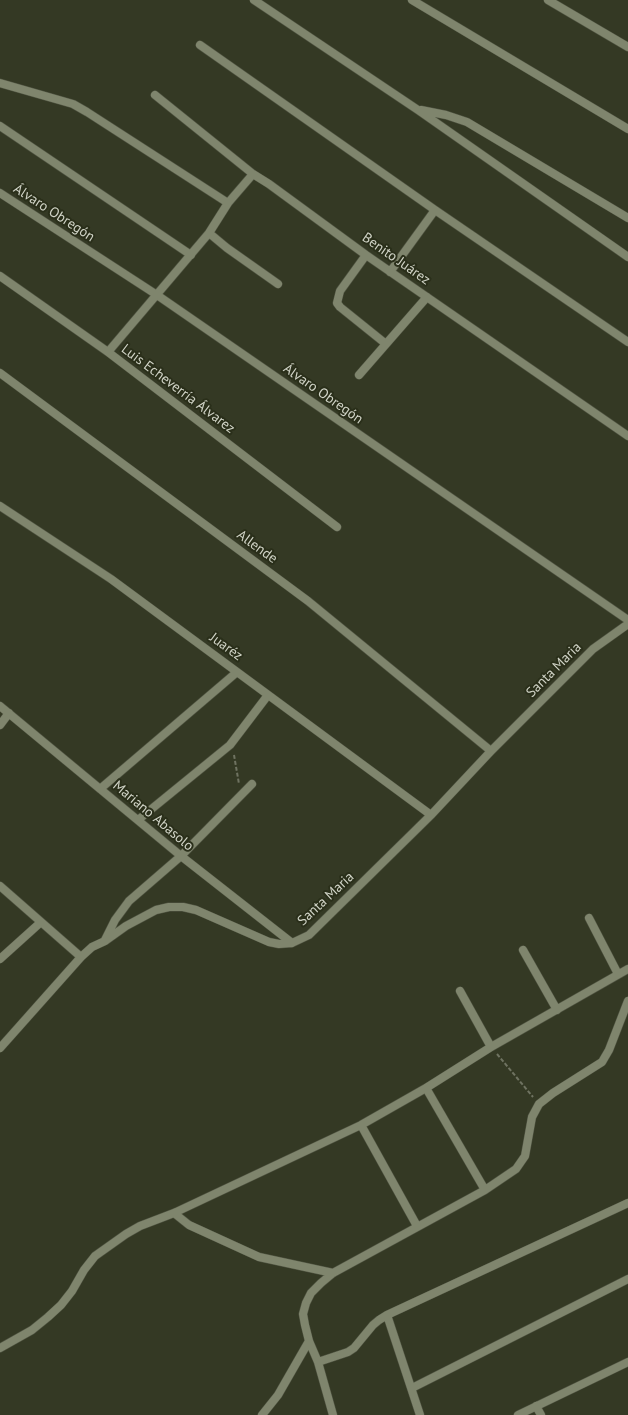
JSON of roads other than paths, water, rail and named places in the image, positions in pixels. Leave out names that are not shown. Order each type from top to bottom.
[{"type":"street","points":[[254,0],[418,110],[628,257]]},
{"type":"street","points":[[412,0],[628,129]]},
{"type":"street","points":[[548,0],[628,47]]},
{"type":"street","points":[[200,45],[435,210],[628,342]]},
{"type":"street","points":[[0,83],[72,104],[87,112],[228,203]]},
{"type":"street","name":"Benito Juárez","points":[[155,95],[253,174],[390,272],[628,436]]},
{"type":"street","points":[[418,110],[446,115],[467,122],[628,218]]},
{"type":"street","points":[[0,126],[191,255]]},
{"type":"street","points":[[108,352],[209,233],[228,203],[253,174]]},
{"type":"street","name":"Álvaro Obregón","points":[[0,194],[157,294],[628,620]]},
{"type":"street","points":[[390,272],[435,210]]},
{"type":"street","points":[[209,233],[227,248],[278,284]]},
{"type":"street","points":[[366,255],[340,291],[337,303],[386,344]]},
{"type":"street","name":"Luis Echeverría Álvarez","points":[[0,276],[108,352],[337,526]]},
{"type":"street","points":[[359,375],[426,297]]},
{"type":"street","name":"Allende","points":[[0,373],[308,601],[491,751]]},
{"type":"street","name":"Juaréz","points":[[0,506],[111,579],[431,815]]},
{"type":"street","name":"Santa Maria","points":[[0,1048],[80,957],[92,947],[105,941],[126,926],[156,910],[183,906],[196,910],[269,942],[279,944],[292,943],[309,935],[431,815],[491,751],[593,649],[628,624]]},
{"type":"street","points":[[100,789],[237,672]]},
{"type":"street","points":[[138,820],[230,745],[268,695]]},
{"type":"street","name":"Mariano Abasolo","points":[[0,706],[181,856],[292,943]]},
{"type":"street","points":[[0,725],[9,714]]},
{"type":"street","points":[[105,941],[115,920],[129,901],[181,856],[252,784]]},
{"type":"street","points":[[0,886],[80,957]]},
{"type":"street","points":[[589,918],[618,974]]},
{"type":"street","points":[[0,960],[42,922]]},
{"type":"street","points":[[523,950],[557,1010]]},
{"type":"street","points":[[0,1348],[32,1330],[61,1305],[72,1291],[84,1270],[96,1256],[120,1238],[140,1226],[174,1213],[361,1125],[426,1088],[491,1047],[628,969]]},
{"type":"street","points":[[460,991],[491,1047]]},
{"type":"street","points":[[333,1415],[318,1362],[309,1341],[303,1314],[311,1293],[321,1282],[333,1273],[485,1190],[516,1168],[525,1156],[532,1117],[539,1104],[553,1093],[602,1062],[626,1010],[628,1000]]},
{"type":"street","points":[[426,1088],[485,1190]]},
{"type":"street","points":[[361,1125],[417,1226]]},
{"type":"street","points":[[318,1362],[348,1352],[354,1348],[363,1339],[373,1325],[387,1315],[627,1205]]},
{"type":"street","points":[[174,1213],[189,1225],[259,1257],[333,1273]]},
{"type":"street","points":[[412,1388],[628,1278]]},
{"type":"street","points":[[387,1315],[420,1415]]},
{"type":"street","points":[[262,1415],[278,1395],[309,1341]]},
{"type":"street","points":[[518,1415],[628,1362]]},
{"type":"street","points":[[536,1406],[541,1415]]}]
